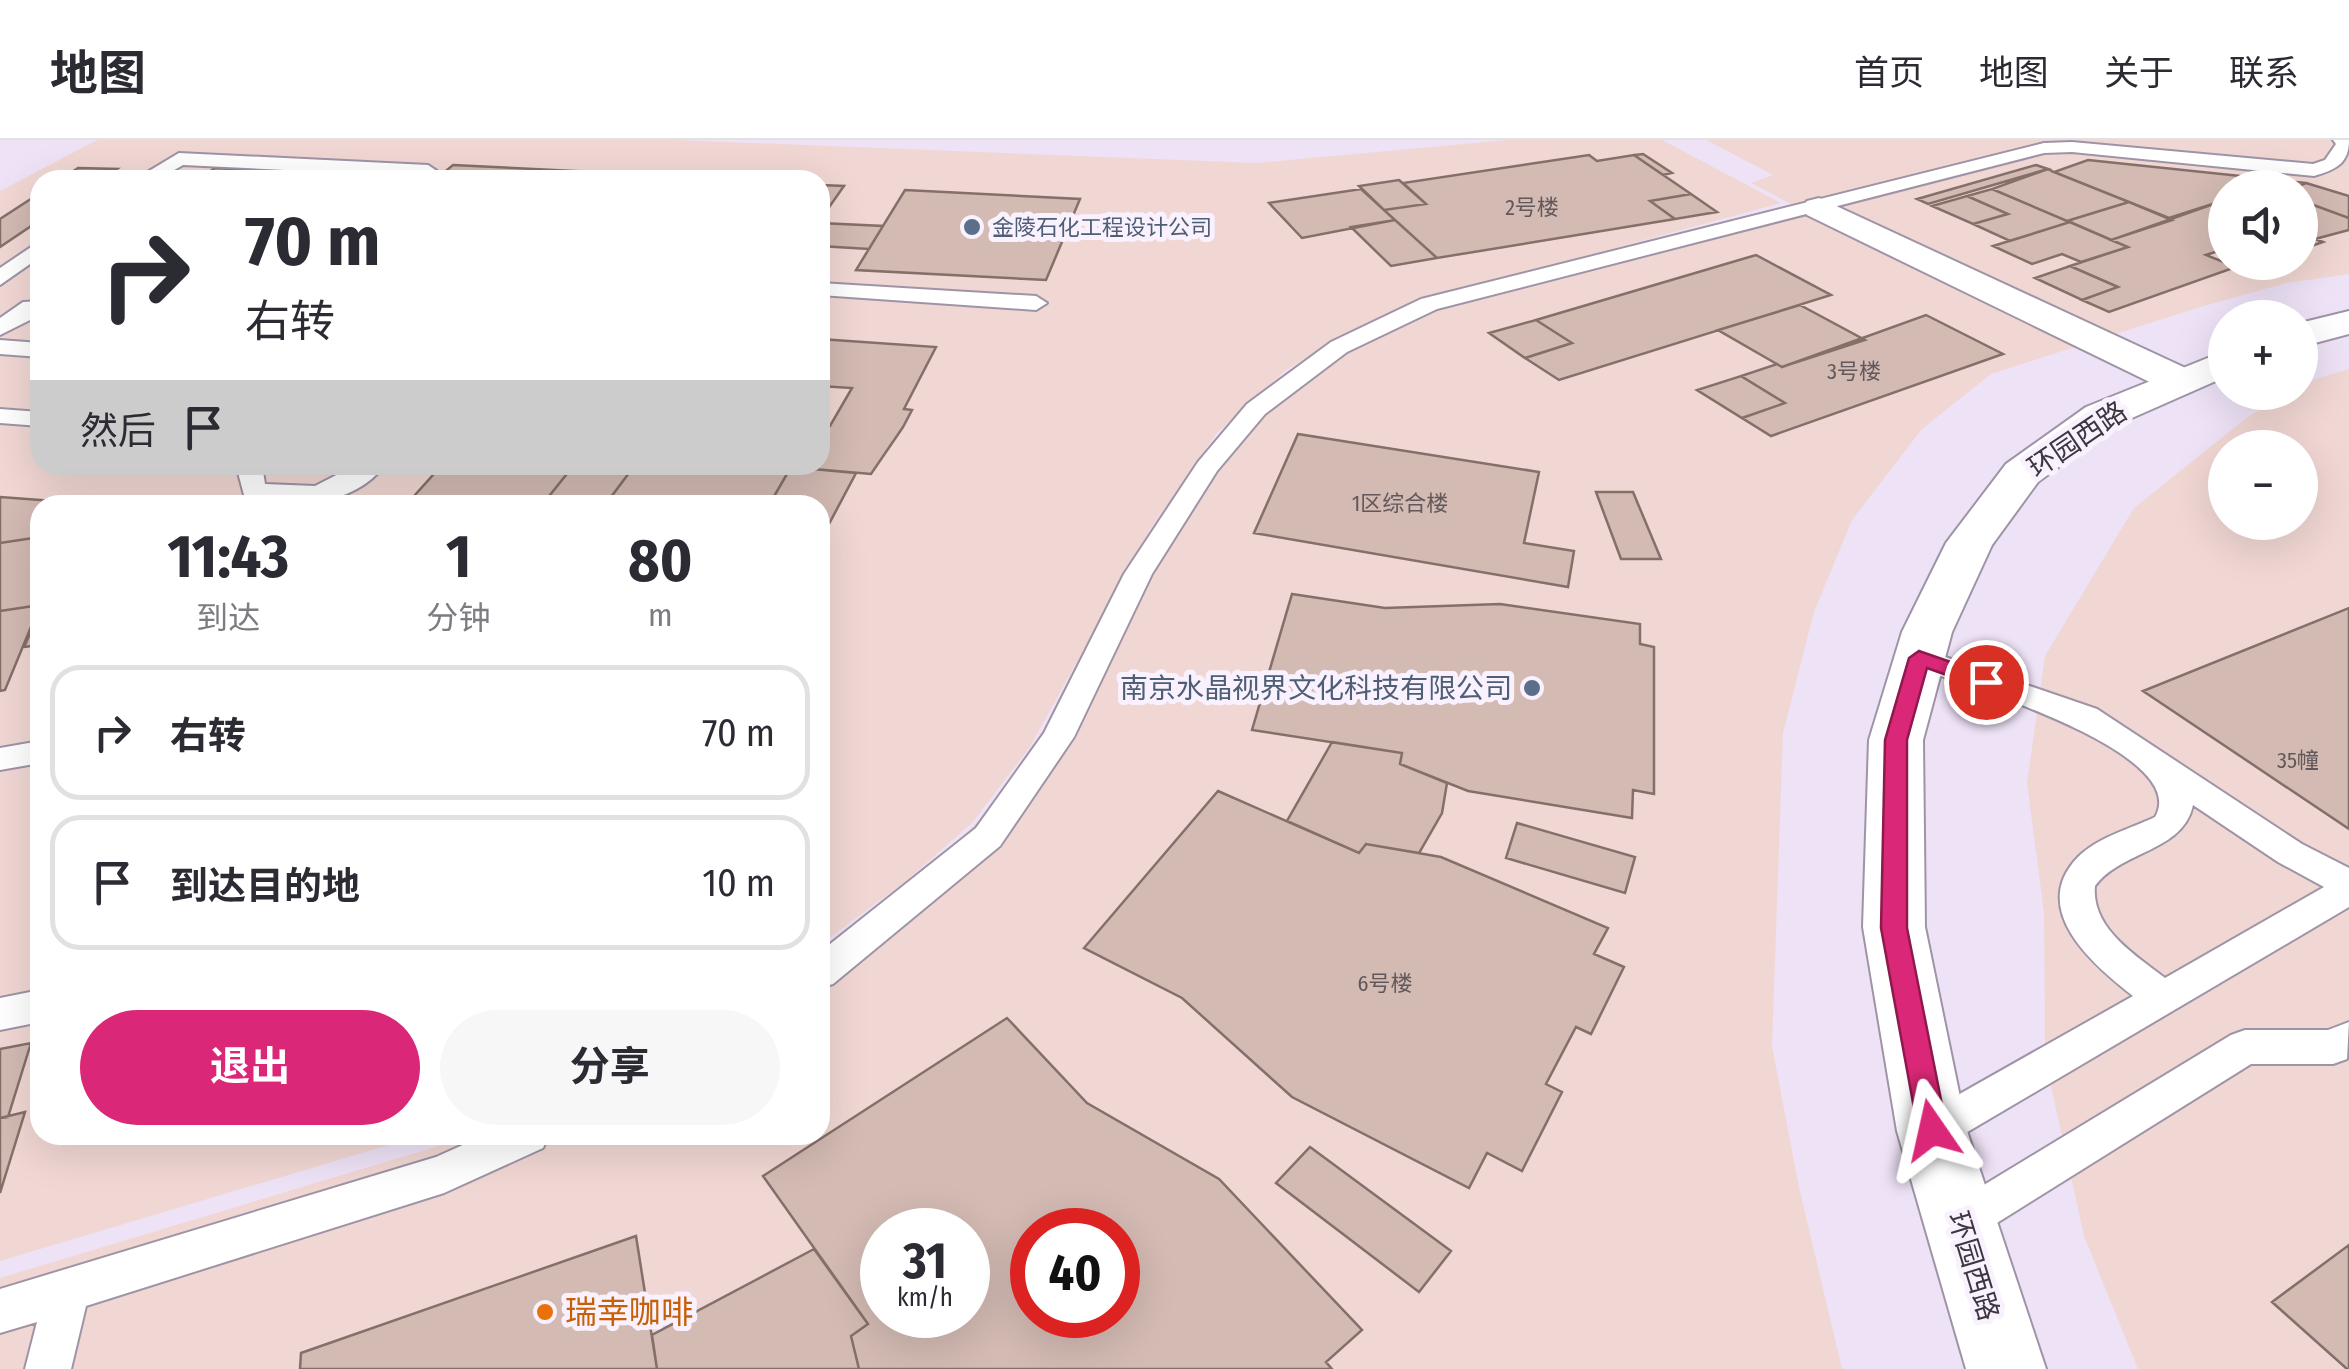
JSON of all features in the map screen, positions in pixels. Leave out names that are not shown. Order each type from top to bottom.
[{"type":"street","points":[[1819,208],[2202,371]]},
{"type":"street","points":[[2318,330],[2349,322]]},
{"type":"street","name":"环园西路","points":[[2006,1369],[1932,1130],[1894,928],[1896,740],[1927,632],[1969,543],[2022,473],[2101,416],[2202,371]]},
{"type":"lane","points":[[830,964],[988,837],[1058,737],[1138,574],[1207,466],[1256,409],[1339,348],[1429,304],[2044,148],[2314,170],[2332,164],[2346,143],[2342,140]]},
{"type":"lane","points":[[160,170],[179,158],[392,170]]},
{"type":"lane","points":[[0,282],[30,256]]},
{"type":"lane","points":[[0,282],[30,280]]},
{"type":"lane","points":[[830,290],[1036,303]]},
{"type":"lane","points":[[0,328],[30,309]]},
{"type":"lane","points":[[0,347],[30,349]]},
{"type":"lane","points":[[0,416],[30,418]]},
{"type":"lane","points":[[0,434],[30,437]]},
{"type":"lane","points":[[250,475],[254,489],[271,495]]},
{"type":"lane","points":[[315,495],[363,475]]},
{"type":"lane","points":[[1919,658],[2086,717],[2290,854],[2349,886]]},
{"type":"lane","points":[[0,759],[30,754]]},
{"type":"lane","points":[[2156,766],[2176,792],[2176,816],[2168,826],[2092,864],[2080,878],[2075,897],[2096,942],[2163,997]]},
{"type":"lane","points":[[1932,1130],[2349,886]]},
{"type":"lane","points":[[0,1014],[30,1008]]},
{"type":"lane","points":[[1961,1222],[2245,1048],[2333,1048],[2349,1038]]},
{"type":"lane","points":[[0,1310],[444,1174],[506,1145]]},
{"type":"lane","points":[[48,1369],[67,1292]]},
{"type":"shaded area","points":[[97,140],[678,140],[1257,163],[1507,140],[1662,140],[1781,203],[1427,299],[1367,323],[1286,370],[1216,434],[1149,531],[1030,747],[972,823],[906,881],[830,938],[830,495],[30,495],[30,1145],[389,1145],[0,1261],[0,191],[30,175],[30,475],[830,475],[830,170],[40,170]]},
{"type":"shaded area","points":[[1706,140],[2349,140],[2349,274],[2318,278],[2318,170],[2208,170],[2208,280],[2308,280],[2225,300],[2208,300],[2208,305],[1991,374],[1922,429],[1852,520],[1814,612],[1783,733],[1772,1046],[1799,1187],[1842,1369],[0,1369],[0,1278],[442,1145],[830,1145],[830,946],[893,901],[982,818],[1013,781],[1038,744],[1146,547],[1224,431],[1288,372],[1368,326],[1428,300],[1793,205],[1751,183],[1773,175]]},
{"type":"shaded area","points":[[2349,369],[2349,1369],[2138,1369],[2084,1236],[2045,1059],[2044,913],[2027,783],[2045,656],[2134,508],[2208,449],[2208,540],[2318,540],[2318,430],[2232,430],[2260,410],[2318,410],[2318,378]]},
{"type":"building","points":[[1643,154],[1672,173],[1663,175],[1634,155]]},
{"type":"building","points":[[1589,155],[1597,161],[1634,155],[1691,194],[1650,201],[1675,219],[1437,258],[1384,210],[1426,204],[1403,183]]},
{"type":"building","points":[[2088,160],[2208,173],[2208,205],[2169,218],[2054,172]]},
{"type":"building","points":[[453,165],[556,170],[447,170]]},
{"type":"building","points":[[2036,165],[2048,169],[1928,204],[1917,199]]},
{"type":"building","points":[[2048,169],[2129,202],[2067,221],[1992,189]]},
{"type":"building","points":[[1399,180],[1426,204],[1384,210],[1359,186]]},
{"type":"building","points":[[830,185],[844,186],[830,206]]},
{"type":"building","points":[[2318,187],[2349,196],[2349,218],[2318,207]]},
{"type":"building","points":[[1361,189],[1395,220],[1302,238],[1269,203]]},
{"type":"building","points":[[1992,189],[2070,222],[2010,241],[1973,224],[2008,214],[1967,196]]},
{"type":"building","points":[[905,190],[1080,199],[1046,280],[856,270]]},
{"type":"building","points":[[1691,194],[1717,212],[1675,219],[1650,201]]},
{"type":"building","points":[[1967,196],[2008,214],[1973,224],[1932,206]]},
{"type":"building","points":[[30,200],[30,227],[0,247],[0,219]]},
{"type":"building","points":[[2129,202],[2172,220],[2111,240],[2067,221]]},
{"type":"building","points":[[2208,206],[2208,277],[2109,312],[2082,300],[2118,287],[2070,266],[2128,247],[2111,240]]},
{"type":"building","points":[[2318,207],[2349,218],[2349,230],[2318,238]]},
{"type":"building","points":[[1395,220],[1437,258],[1391,266],[1351,227]]},
{"type":"building","points":[[2070,222],[2128,247],[2081,262],[2062,254],[2032,264],[1993,246]]},
{"type":"building","points":[[830,223],[883,226],[869,249],[830,247]]},
{"type":"building","points":[[1756,255],[1831,295],[1559,380],[1525,358],[1572,343],[1536,320]]},
{"type":"building","points":[[2070,266],[2118,287],[2082,300],[2035,278]]},
{"type":"building","points":[[1800,305],[1865,340],[1782,367],[1718,330]]},
{"type":"building","points":[[1926,315],[2003,354],[1771,436],[1742,418],[1785,403],[1741,376],[1777,364],[1782,367]]},
{"type":"building","points":[[1536,320],[1572,343],[1525,358],[1489,333]]},
{"type":"building","points":[[830,340],[936,347],[904,409],[912,410],[871,474],[830,470]]},
{"type":"building","points":[[1741,376],[1785,403],[1742,418],[1697,390]]},
{"type":"building","points":[[830,387],[852,388],[830,426]]},
{"type":"building","points":[[1298,434],[1539,472],[1524,543],[1574,551],[1568,587],[1254,533]]},
{"type":"building","points":[[830,471],[856,473],[830,522],[830,495],[775,495],[786,475],[830,475]]},
{"type":"building","points":[[433,475],[566,475],[550,495],[415,495]]},
{"type":"building","points":[[566,475],[628,475],[612,495],[550,495]]},
{"type":"building","points":[[628,475],[786,475],[775,495],[612,495]]},
{"type":"building","points":[[1596,492],[1633,492],[1661,559],[1621,559]]},
{"type":"building","points":[[0,497],[30,499],[30,538],[0,543]]},
{"type":"building","points":[[30,538],[30,606],[0,611],[0,543]]},
{"type":"building","points":[[1292,594],[1385,608],[1500,604],[1640,624],[1640,644],[1654,647],[1654,794],[1633,790],[1632,818],[1468,791],[1400,764],[1402,753],[1252,730]]},
{"type":"building","points":[[30,606],[30,629],[5,690],[0,691],[0,611]]},
{"type":"building","points":[[2349,608],[2349,829],[2143,691]]},
{"type":"building","points":[[1332,742],[1402,753],[1400,764],[1447,783],[1442,813],[1419,853],[1366,844],[1359,853],[1287,821]]},
{"type":"building","points":[[1218,791],[1359,853],[1366,844],[1441,857],[1608,928],[1594,954],[1624,967],[1591,1034],[1576,1027],[1546,1084],[1562,1092],[1522,1171],[1487,1153],[1469,1188],[1292,1097],[1182,998],[1084,948]]},
{"type":"building","points":[[1517,823],[1635,857],[1625,893],[1506,858]]},
{"type":"building","points":[[1007,1018],[1087,1103],[1219,1179],[1362,1330],[1326,1362],[1332,1369],[859,1369],[851,1336],[860,1330],[860,1338],[990,1338],[990,1208],[860,1208],[860,1313],[763,1176],[811,1145],[830,1145],[830,1133]]},
{"type":"building","points":[[30,1043],[8,1117],[0,1118],[0,1049]]},
{"type":"building","points":[[25,1112],[0,1193],[0,1118]]},
{"type":"building","points":[[1310,1147],[1451,1251],[1419,1292],[1276,1183]]},
{"type":"building","points":[[636,1236],[657,1369],[300,1369],[301,1353]]},
{"type":"building","points":[[2349,1245],[2349,1369],[2347,1369],[2272,1302]]},
{"type":"building","points":[[814,1249],[860,1313],[860,1330],[851,1336],[859,1369],[657,1369],[652,1335]]},
{"type":"place","name":"金陵石化工程设计公司","points":[[972,227]]},
{"type":"place","name":"南京水晶视界文化科技有限公司","points":[[1532,688]]},
{"type":"place","name":"瑞幸咖啡","points":[[545,1312]]},
{"type":"route","points":[[1932,1130],[1894,928],[1896,740],[1919,658],[1986,682]]}]
